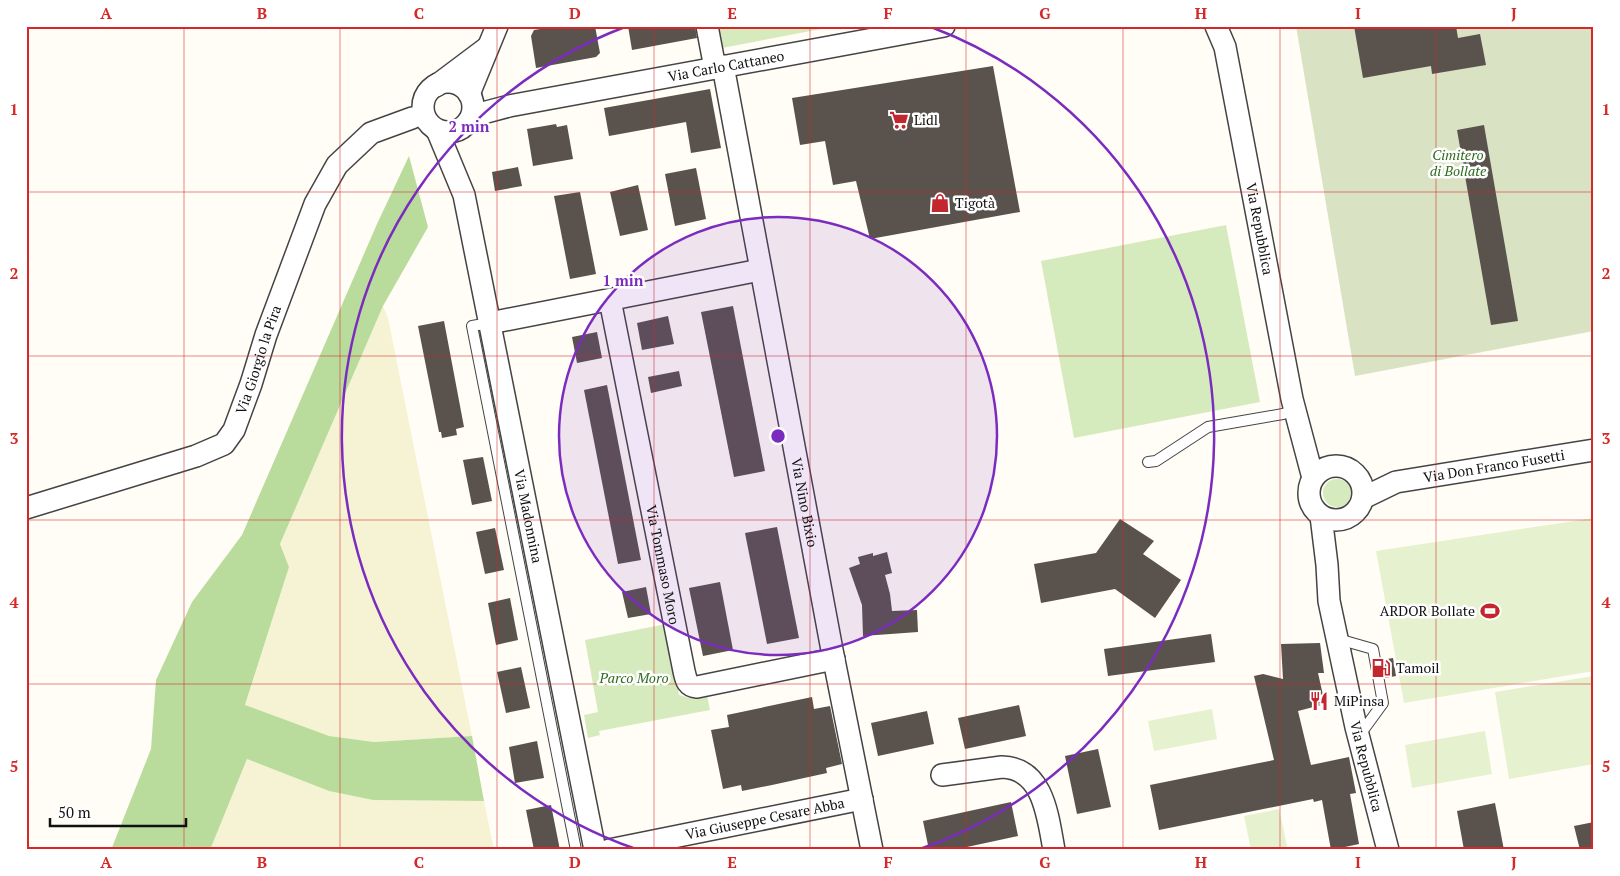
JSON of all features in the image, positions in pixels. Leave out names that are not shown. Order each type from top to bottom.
[{"type":"street","points":[[488,47],[432,88],[426,95],[423,111],[426,118],[437,130],[450,132],[466,124],[472,114],[470,96],[497,26]]},
{"type":"street","name":"Via Nino Bixio","points":[[707,26],[719,67],[760,270],[872,850]]},
{"type":"street","name":"Via Carlo Cattaneo","points":[[466,124],[479,114],[509,106],[944,26]]},
{"type":"street","name":"Via Repubblica","points":[[1216,26],[1225,48],[1292,399],[1313,478]]},
{"type":"street","name":"Via Repubblica","points":[[1225,48],[1226,26]]},
{"type":"street","points":[[432,88],[447,82],[463,88],[470,96]]},
{"type":"street","name":"Via Carlo Cattaneo","points":[[470,96],[486,103],[509,106]]},
{"type":"street","name":"Via Giorgio la Pira","points":[[26,508],[196,456],[224,444],[234,430],[266,335],[315,204],[337,165],[371,133],[412,118]]},
{"type":"street","name":"Via Madonnina","points":[[459,182],[466,124]]},
{"type":"street","name":"Via Madonnina","points":[[437,130],[464,194],[595,850]]},
{"type":"street","points":[[490,323],[760,270]]},
{"type":"street","name":"Via Tommaso Moro","points":[[610,300],[688,684],[697,687],[834,659]]},
{"type":"street","name":"Via Repubblica","points":[[1295,410],[1331,466]]},
{"type":"street","name":"Via Don Franco Fusetti","points":[[1363,498],[1396,482],[1594,450]]},
{"type":"street","points":[[1331,466],[1345,467],[1357,476],[1361,483],[1363,498],[1356,512],[1343,520],[1328,519],[1315,511],[1309,495],[1313,478],[1331,466]]},
{"type":"street","name":"Via Don Franco Fusetti","points":[[1357,476],[1396,482]]},
{"type":"street","name":"Via Repubblica","points":[[1322,516],[1329,601],[1359,737],[1388,850]]},
{"type":"street","name":"Via Repubblica","points":[[1327,565],[1343,520]]},
{"type":"street","points":[[942,775],[1002,767],[1009,767],[1020,771],[1035,785],[1043,798],[1054,850]]},
{"type":"street","name":"Via Giuseppe Cesare Abba","points":[[610,850],[862,799]]},
{"type":"lane","points":[[490,323],[472,326],[576,850]]},
{"type":"lane","points":[[1148,462],[1156,461],[1208,427],[1284,414],[1295,410]]},
{"type":"lane","points":[[1337,639],[1373,649],[1383,703],[1359,737]]},
{"type":"shaded area","points":[[383,306],[388,318],[472,736],[374,742],[329,736],[245,706],[289,567],[280,544]]},
{"type":"shaded area","points":[[247,759],[329,791],[373,800],[484,801],[494,850],[210,850]]},
{"type":"green space","points":[[718,26],[837,26],[722,48]]},
{"type":"green space","name":"Cimitero di Bollate","points":[[1296,26],[1594,26],[1594,331],[1355,376]]},
{"type":"green space","points":[[409,156],[428,227],[383,306],[280,544],[289,567],[245,705],[329,736],[374,742],[472,736],[484,801],[373,800],[329,791],[247,759],[210,850],[111,850],[151,749],[156,680],[192,602],[242,535],[377,224]]},
{"type":"green space","points":[[1226,225],[1260,402],[1074,438],[1041,261]]},
{"type":"green space","points":[[1337,479],[1347,483],[1351,493],[1347,503],[1337,507],[1327,503],[1323,493],[1327,483]]},
{"type":"green space","name":"ARDOR Bollate","points":[[1594,518],[1594,671],[1404,703],[1376,551]]},
{"type":"green space","name":"Parco Moro","points":[[666,624],[679,695],[690,698],[707,695],[710,710],[599,731],[600,735],[588,738],[584,715],[598,712],[585,640]]},
{"type":"green space","points":[[1594,676],[1594,764],[1509,779],[1495,692]]},
{"type":"green space","points":[[1212,709],[1217,739],[1154,751],[1148,721]]},
{"type":"green space","points":[[1485,731],[1492,774],[1412,788],[1405,745]]},
{"type":"green space","points":[[1279,809],[1288,850],[1251,850],[1244,816]]},
{"type":"building","points":[[558,26],[595,26],[600,53],[596,57],[536,68],[531,36],[534,30]]},
{"type":"building","points":[[628,26],[695,26],[697,38],[632,50]]},
{"type":"building","points":[[1354,26],[1456,26],[1458,38],[1480,34],[1486,65],[1432,74],[1431,66],[1363,78]]},
{"type":"building","name":"Lidl","points":[[993,66],[1020,212],[870,239],[856,181],[833,185],[825,141],[800,145],[792,98]]},
{"type":"building","points":[[710,89],[721,148],[691,153],[686,122],[609,136],[604,108]]},
{"type":"building","points":[[556,124],[557,127],[567,125],[573,159],[533,166],[527,129]]},
{"type":"building","points":[[1484,125],[1518,321],[1491,325],[1457,130]]},
{"type":"building","points":[[518,167],[522,186],[495,191],[492,172]]},
{"type":"building","points":[[696,168],[706,219],[675,226],[665,174]]},
{"type":"building","points":[[638,185],[648,230],[620,236],[610,192]]},
{"type":"building","points":[[580,192],[596,274],[570,279],[554,196]]},
{"type":"building","points":[[733,306],[765,471],[734,477],[701,312]]},
{"type":"building","points":[[668,316],[674,344],[642,350],[637,323]]},
{"type":"building","points":[[444,321],[464,427],[456,429],[457,435],[442,438],[441,432],[439,432],[418,326]]},
{"type":"building","points":[[597,332],[602,358],[577,363],[572,337]]},
{"type":"building","points":[[679,371],[682,386],[651,393],[648,377]]},
{"type":"building","points":[[607,385],[641,560],[618,564],[584,390]]},
{"type":"building","points":[[483,457],[492,501],[472,505],[463,460]]},
{"type":"building","points":[[1120,519],[1154,541],[1143,554],[1181,580],[1155,618],[1115,589],[1041,603],[1034,564],[1096,553]]},
{"type":"building","points":[[777,527],[799,638],[767,644],[745,533]]},
{"type":"building","points":[[495,528],[504,570],[485,574],[476,532]]},
{"type":"building","points":[[887,552],[892,573],[885,575],[892,611],[917,610],[918,632],[863,636],[862,605],[849,568],[860,564],[858,557],[873,553],[873,556]]},
{"type":"building","points":[[720,582],[733,650],[703,656],[689,588]]},
{"type":"building","points":[[646,587],[651,614],[628,618],[622,592]]},
{"type":"building","points":[[510,598],[518,640],[496,645],[488,603]]},
{"type":"building","points":[[1211,634],[1215,662],[1108,676],[1104,649]]},
{"type":"building","points":[[1320,643],[1324,673],[1318,673],[1325,704],[1298,711],[1311,765],[1349,757],[1356,793],[1350,794],[1359,844],[1331,850],[1322,800],[1314,802],[1313,799],[1159,830],[1150,785],[1274,760],[1254,676],[1263,674],[1283,679],[1281,644]]},
{"type":"building","points":[[1393,658],[1396,676],[1385,678],[1382,660]]},
{"type":"building","points":[[521,667],[530,708],[506,713],[497,672]]},
{"type":"building","points":[[812,697],[814,709],[830,706],[842,764],[826,768],[827,773],[772,785],[742,791],[741,785],[723,789],[711,730],[729,727],[727,715]]},
{"type":"building","points":[[1019,705],[1026,736],[965,749],[958,718]]},
{"type":"building","points":[[927,711],[934,744],[878,756],[871,723]]},
{"type":"building","points":[[537,741],[544,778],[515,783],[509,747]]},
{"type":"building","points":[[1098,749],[1111,807],[1077,814],[1065,756]]},
{"type":"building","points":[[1011,802],[1018,836],[953,850],[929,850],[923,821]]},
{"type":"building","points":[[1495,803],[1504,850],[1464,850],[1457,811]]},
{"type":"building","points":[[551,805],[560,850],[534,850],[526,810]]},
{"type":"building","points":[[1594,822],[1594,850],[1580,850],[1574,826]]},
{"type":"place","name":"Lidl","points":[[899,120]]},
{"type":"place","name":"Tigotà","points":[[940,203]]},
{"type":"place","name":"ARDOR Bollate","points":[[1490,611]]},
{"type":"place","name":"Tamoil","points":[[1381,668]]},
{"type":"place","name":"MiPinsa","points":[[1319,701]]}]
